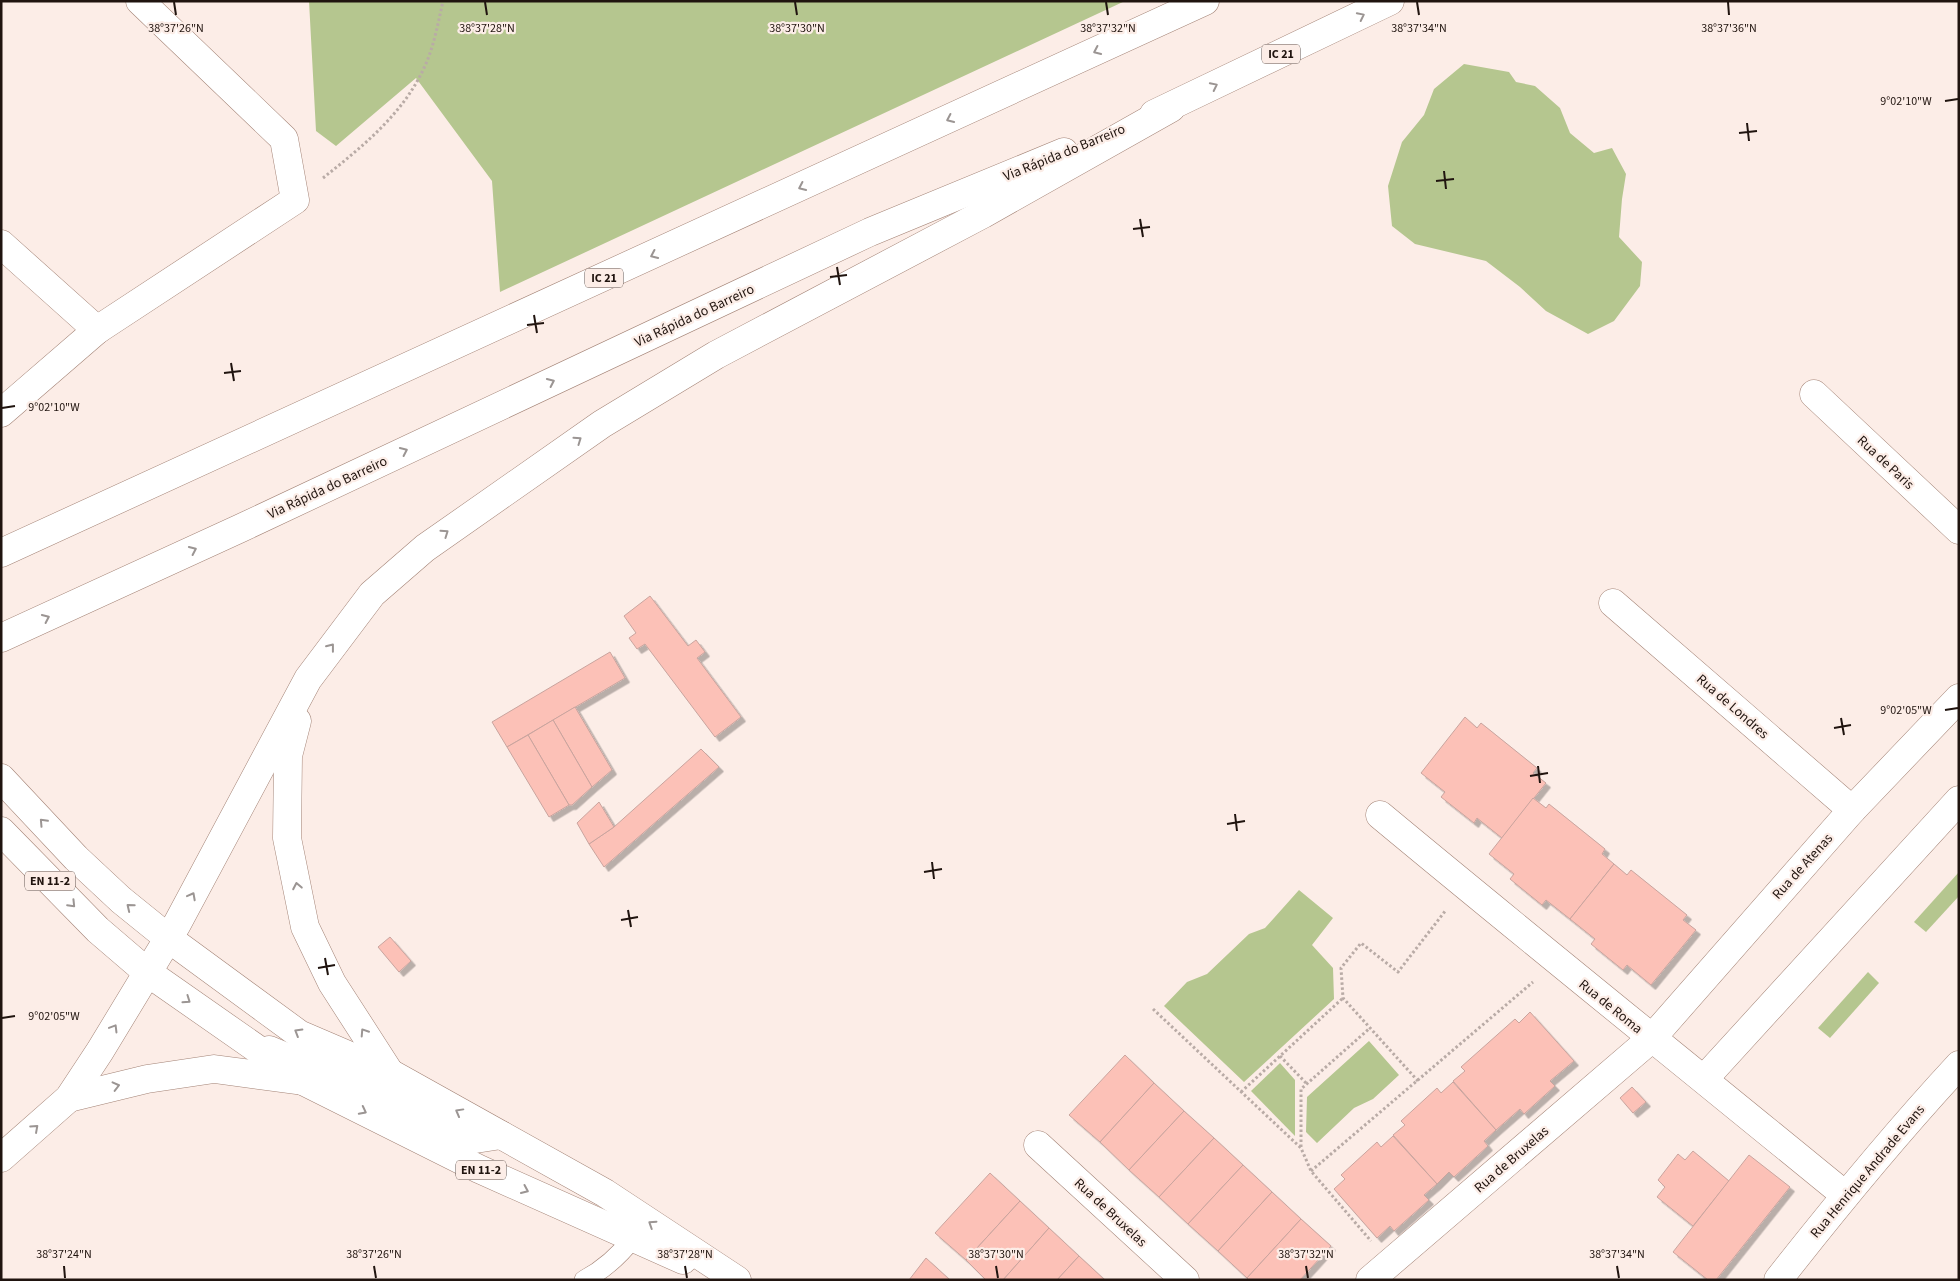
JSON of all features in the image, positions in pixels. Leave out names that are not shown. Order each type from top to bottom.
[{"type":"main road","points":[[1,413],[97,330],[296,200],[284,139],[140,1]]},
{"type":"main road","name":"IC 21","points":[[1,552],[1205,1]]},
{"type":"main road","name":"Via Rápida do Barreiro","points":[[1,638],[241,528],[870,232],[1171,108],[1390,1]]},
{"type":"main road","points":[[1,1158],[69,1098],[100,1051],[168,938],[233,821],[308,679],[372,594],[425,548],[602,424],[716,355],[983,214],[1171,108]]},
{"type":"main road","points":[[1,244],[97,330]]},
{"type":"main road","name":"Rua de Paris","points":[[1814,394],[1959,530]]},
{"type":"main road","name":"Rua de Londres","points":[[1613,603],[1852,810]]},
{"type":"main road","points":[[308,679],[288,756],[287,838],[303,918],[305,927],[332,983],[390,1074]]},
{"type":"main road","name":"Rua de Atenas","points":[[1651,1039],[1852,810],[1954,712]]},
{"type":"main road","name":"EN 11-2","points":[[1,778],[76,858],[120,900],[168,938],[299,1034],[390,1074],[501,1135],[605,1194],[737,1280]]},
{"type":"main road","points":[[1704,1079],[1959,800]]},
{"type":"main road","name":"Rua de Roma","points":[[1380,815],[1556,962],[1704,1079],[1845,1195]]},
{"type":"main road","name":"EN 11-2","points":[[1,831],[98,930],[147,972],[303,1081],[479,1169],[726,1280]]},
{"type":"main road","name":"Rua de Bruxelas","points":[[1380,1271],[1651,1039]]},
{"type":"main road","points":[[247,1041],[336,1078],[469,1140],[501,1135]]},
{"type":"main road","name":"Rua Henrique Andrade Evans","points":[[1778,1280],[1908,1119],[1959,1066]]},
{"type":"main road","points":[[69,1098],[147,1079],[214,1069],[303,1081]]},
{"type":"main road","name":"Rua de Bruxelas","points":[[1038,1145],[1185,1280]]},
{"type":"lane","points":[[584,1280],[600,1272],[616,1259],[633,1238]]},
{"type":"path","points":[[296,200],[354,153],[396,113],[424,68],[437,29],[443,1]]},
{"type":"path","points":[[1418,1081],[1343,998],[1341,968],[1361,943],[1398,972],[1465,886]]},
{"type":"path","points":[[1310,1171],[1556,962]]},
{"type":"path","points":[[1241,1092],[1343,998]]},
{"type":"path","points":[[1154,1009],[1301,1148]]},
{"type":"path","points":[[1370,1028],[1302,1089],[1301,1148],[1310,1171],[1380,1271]]},
{"type":"path","points":[[1280,1056],[1307,1084]]},
{"type":"green space","points":[[309,1],[1125,1],[500,292],[492,181],[416,78],[336,146],[316,131]]},
{"type":"green space","points":[[1464,64],[1509,72],[1516,82],[1535,86],[1560,108],[1570,133],[1594,153],[1612,148],[1626,174],[1619,237],[1642,262],[1640,286],[1614,321],[1588,334],[1546,311],[1520,287],[1486,261],[1415,244],[1392,226],[1388,186],[1402,142],[1424,115],[1434,89]]},
{"type":"green space","points":[[1959,872],[1959,896],[1926,932],[1914,922]]},
{"type":"green space","points":[[1299,890],[1333,918],[1312,945],[1333,968],[1334,999],[1244,1082],[1164,1006],[1187,982],[1207,974],[1249,934],[1265,928]]},
{"type":"green space","points":[[1868,972],[1879,983],[1830,1038],[1818,1028]]},
{"type":"green space","points":[[1369,1041],[1399,1075],[1373,1099],[1354,1108],[1317,1143],[1306,1132],[1307,1097]]},
{"type":"green space","points":[[1280,1063],[1295,1080],[1295,1136],[1251,1091]]},
{"type":"building","points":[[650,596],[688,646],[696,640],[705,652],[697,658],[741,717],[715,737],[645,644],[637,649],[629,638],[636,633],[624,616]]},
{"type":"building","points":[[610,652],[625,678],[507,747],[492,722]]},
{"type":"building","points":[[575,707],[612,770],[592,787],[553,720]]},
{"type":"building","points":[[1465,717],[1477,728],[1481,723],[1537,768],[1533,773],[1546,783],[1502,838],[1477,818],[1474,823],[1441,797],[1445,792],[1421,773]]},
{"type":"building","points":[[553,720],[592,787],[572,805],[569,805],[528,735]]},
{"type":"building","points":[[528,735],[569,805],[549,817],[507,747]]},
{"type":"building","points":[[701,749],[719,767],[604,867],[589,844],[614,827]]},
{"type":"building","points":[[1533,798],[1546,808],[1549,804],[1605,849],[1602,854],[1614,864],[1570,919],[1546,900],[1542,905],[1510,879],[1514,874],[1489,854]]},
{"type":"building","points":[[599,802],[614,827],[589,844],[577,823]]},
{"type":"building","points":[[1614,864],[1627,875],[1631,870],[1687,915],[1683,920],[1696,930],[1651,985],[1627,965],[1623,970],[1591,944],[1595,939],[1570,919]]},
{"type":"building","points":[[390,937],[411,961],[399,972],[378,947]]},
{"type":"building","points":[[1530,1012],[1574,1061],[1550,1081],[1555,1086],[1524,1114],[1520,1109],[1496,1130],[1453,1081],[1465,1071],[1461,1067],[1515,1019],[1519,1023]]},
{"type":"building","points":[[1125,1055],[1154,1083],[1100,1142],[1069,1115]]},
{"type":"building","points":[[1453,1082],[1496,1130],[1484,1141],[1488,1146],[1454,1177],[1449,1172],[1437,1184],[1393,1135],[1405,1125],[1401,1121],[1437,1088],[1441,1093]]},
{"type":"building","points":[[1154,1083],[1184,1111],[1129,1170],[1100,1142]]},
{"type":"building","points":[[1632,1087],[1646,1102],[1633,1113],[1620,1098]]},
{"type":"building","points":[[1184,1111],[1214,1138],[1159,1197],[1129,1170]]},
{"type":"building","points":[[1393,1136],[1437,1184],[1424,1195],[1429,1200],[1394,1231],[1390,1226],[1377,1238],[1334,1189],[1345,1179],[1341,1175],[1377,1142],[1381,1147]]},
{"type":"building","points":[[1214,1138],[1243,1165],[1188,1224],[1159,1197]]},
{"type":"building","points":[[1693,1151],[1729,1181],[1693,1226],[1657,1197],[1665,1187],[1658,1180],[1678,1154],[1685,1160]]},
{"type":"building","points":[[1749,1155],[1790,1187],[1716,1280],[1708,1280],[1673,1252]]},
{"type":"building","points":[[1243,1165],[1272,1192],[1218,1251],[1188,1224]]},
{"type":"building","points":[[990,1173],[1020,1201],[966,1260],[935,1233]]},
{"type":"building","points":[[1272,1192],[1301,1219],[1247,1278],[1218,1251]]},
{"type":"building","points":[[1020,1201],[1049,1228],[1003,1280],[986,1280],[966,1260]]},
{"type":"building","points":[[1301,1219],[1331,1246],[1300,1280],[1249,1280],[1247,1278]]},
{"type":"building","points":[[1049,1228],[1079,1256],[1057,1280],[1003,1280]]},
{"type":"building","points":[[1079,1256],[1105,1280],[1057,1280]]},
{"type":"building","points":[[926,1258],[949,1279],[950,1280],[909,1280]]}]
